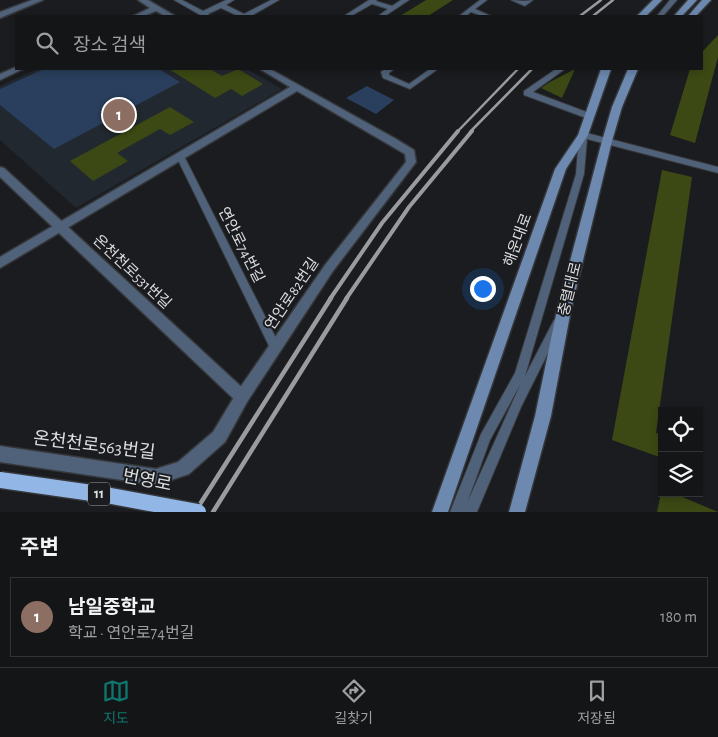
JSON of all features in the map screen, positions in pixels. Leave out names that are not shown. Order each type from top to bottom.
[{"type":"highway","name":"번영로","points":[[0,480],[106,495],[198,512]]},
{"type":"main road","points":[[642,15],[658,0]]},
{"type":"main road","points":[[679,15],[693,0]]},
{"type":"main road","points":[[693,15],[707,0]]},
{"type":"main road","name":"해운대로","points":[[440,512],[561,168],[583,135],[606,70]]},
{"type":"main road","name":"충렬대로","points":[[517,512],[543,416],[564,310],[607,141],[632,70]]},
{"type":"street","points":[[0,15],[39,0]]},
{"type":"street","points":[[142,0],[169,15]]},
{"type":"street","points":[[139,15],[156,8]]},
{"type":"street","points":[[0,77],[16,70]]},
{"type":"street","points":[[266,70],[297,87]]},
{"type":"street","points":[[0,263],[297,87]]},
{"type":"street","name":"연안로82번길","points":[[183,468],[218,437],[242,397],[329,268],[411,162],[410,152],[297,87]]},
{"type":"street","name":"온천천로531번길","points":[[0,171],[242,397]]},
{"type":"street","name":"온천천로563번길","points":[[0,454],[156,476],[183,468]]},
{"type":"lane","points":[[177,0],[205,15],[231,0]]},
{"type":"lane","points":[[246,15],[276,0]]},
{"type":"lane","points":[[374,0],[371,2],[393,8]]},
{"type":"lane","points":[[350,15],[374,0]]},
{"type":"lane","points":[[382,15],[406,0]]},
{"type":"lane","points":[[464,15],[482,0]]},
{"type":"lane","points":[[514,0],[525,4],[530,0]]},
{"type":"lane","points":[[661,15],[674,0]]},
{"type":"lane","points":[[220,6],[242,15]]},
{"type":"lane","points":[[471,10],[485,15]]},
{"type":"lane","points":[[388,70],[385,72],[386,76],[410,87],[433,70]]},
{"type":"lane","points":[[560,70],[527,93],[589,116]]},
{"type":"lane","points":[[458,512],[485,438],[520,374],[580,174],[583,135],[718,170]]},
{"type":"lane","name":"연안로74번길","points":[[180,156],[275,347]]},
{"type":"lane","points":[[470,512],[516,404],[564,310]]},
{"type":"shaded area","points":[[35,70],[249,70],[282,89],[76,208],[0,140],[0,86]]},
{"type":"shaded area","points":[[42,70],[161,70],[180,82],[54,149],[0,105],[0,89]]},
{"type":"shaded area","points":[[367,86],[394,100],[376,114],[346,98]]},
{"type":"building","points":[[426,0],[453,0],[430,15],[402,15]]},
{"type":"building","points":[[718,35],[718,57],[695,143],[670,135],[690,70],[703,70],[703,51]]},
{"type":"building","points":[[171,70],[212,70],[222,76],[240,70],[263,84],[242,96],[231,89],[215,98]]},
{"type":"building","points":[[575,70],[562,98],[541,88]]},
{"type":"building","points":[[170,107],[194,122],[170,135],[160,129],[117,153],[128,161],[93,181],[70,161]]},
{"type":"building","points":[[662,170],[692,177],[660,407],[658,407],[656,433],[658,433],[658,457],[612,440]]},
{"type":"building","points":[[660,497],[682,497],[718,512],[657,512]]},
{"type":"railway","points":[[581,15],[601,0]]},
{"type":"railway","points":[[594,15],[613,0]]},
{"type":"railway","points":[[457,132],[517,70]]},
{"type":"railway","points":[[470,132],[531,70]]},
{"type":"railway","points":[[330,299],[382,223],[458,131]]},
{"type":"railway","points":[[346,299],[409,207],[472,131]]},
{"type":"railway","points":[[195,512],[331,298]]},
{"type":"railway","points":[[213,512],[347,298]]},
{"type":"place","name":"남일중학교","points":[[119,115]]}]
